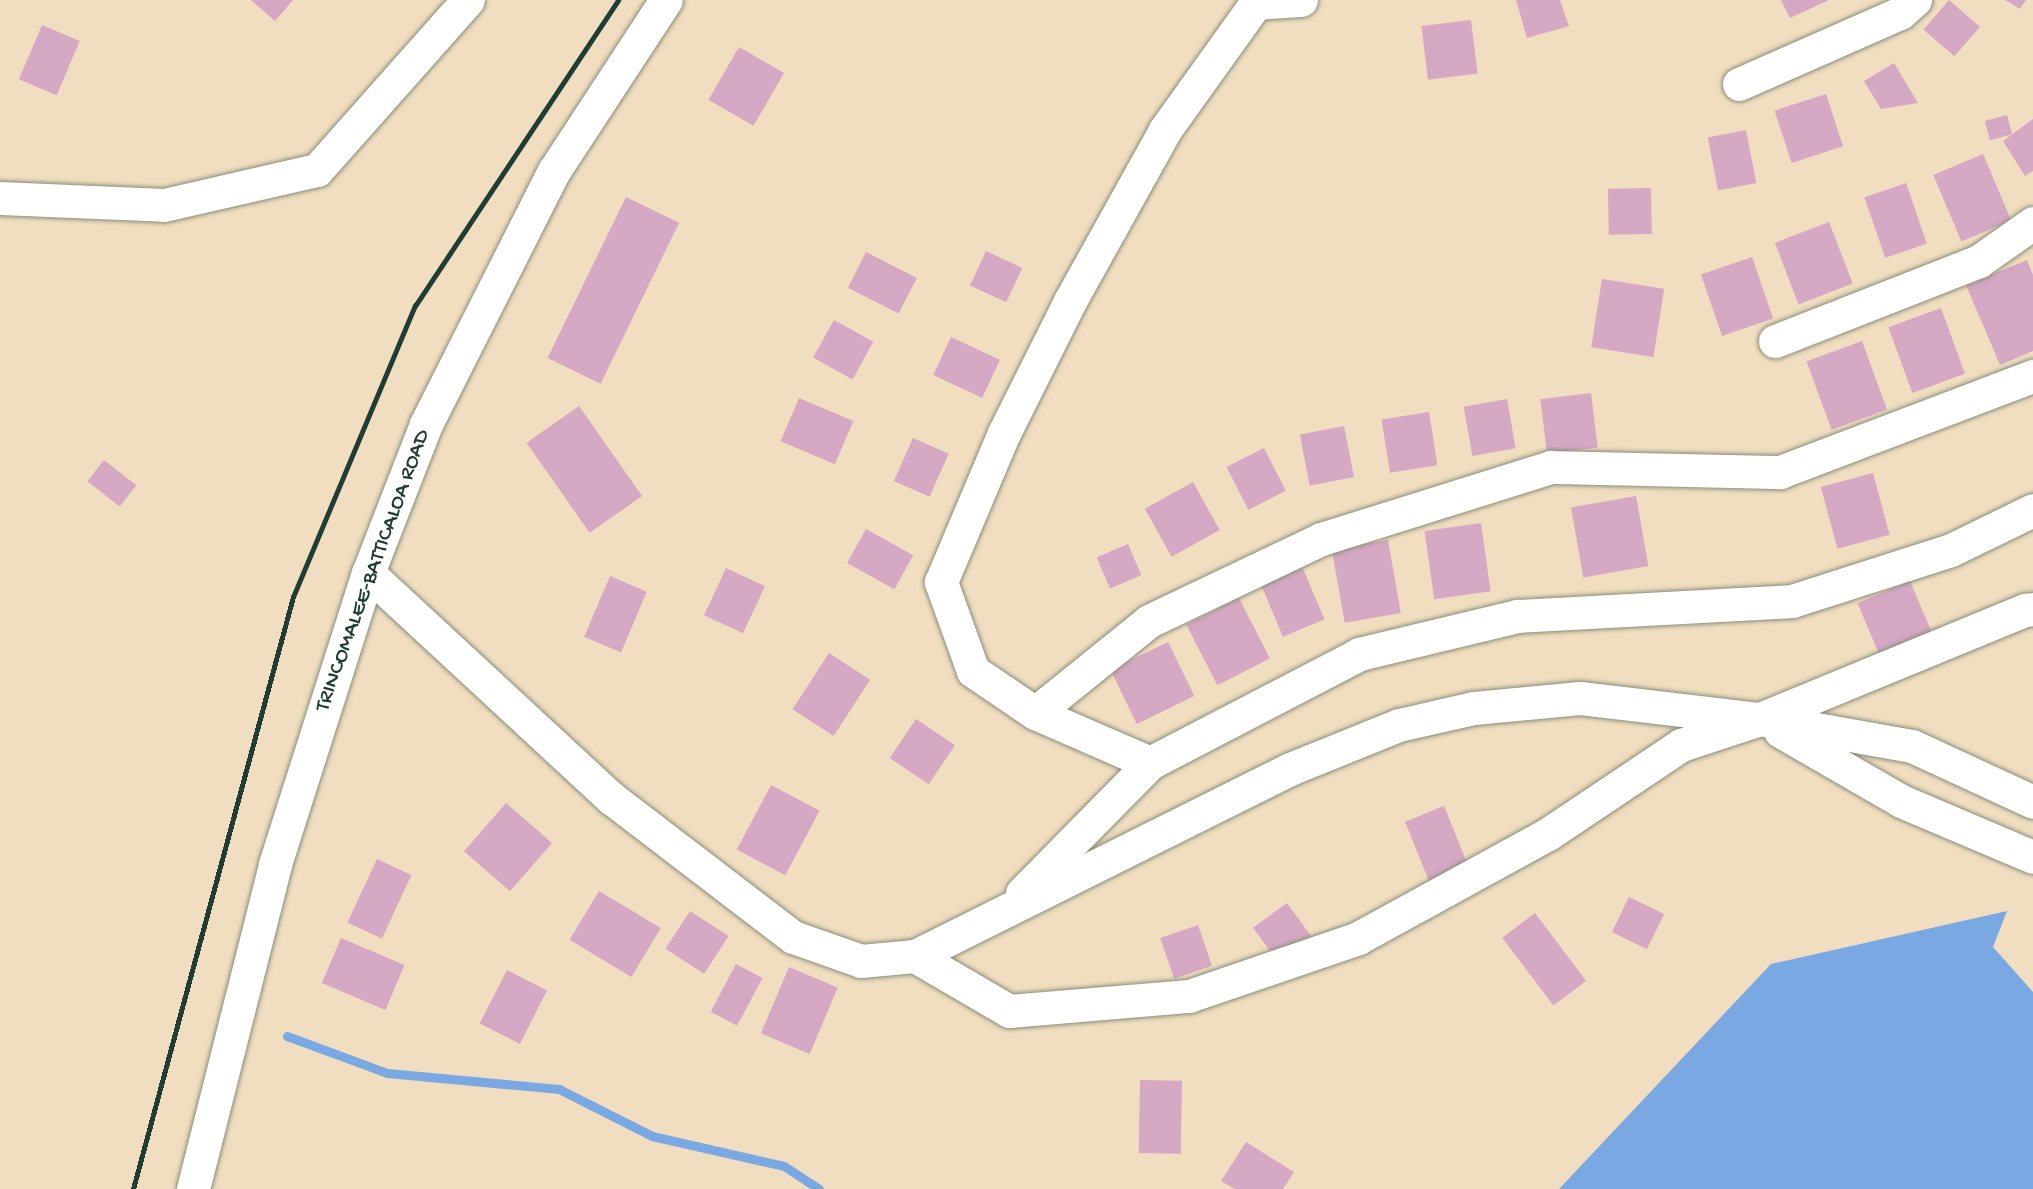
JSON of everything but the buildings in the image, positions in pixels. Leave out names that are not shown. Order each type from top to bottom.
[{"type":"main road","points":[[0,198],[164,205],[317,170],[468,0]]},
{"type":"main road","name":"TRINCOMALEE-BATTICALOA ROAD","points":[[193,1189],[275,864],[368,573],[426,424],[554,171],[666,0]]},
{"type":"main road","points":[[1150,763],[1035,713],[973,671],[941,582],[1004,433],[1070,301],[1166,130],[1257,1],[1301,0]]},
{"type":"main road","points":[[1739,84],[1902,4]]},
{"type":"main road","points":[[1775,341],[1979,261],[2033,223]]},
{"type":"main road","points":[[1035,713],[1149,621],[1321,539],[1551,467],[1780,472],[2033,376]]},
{"type":"main road","points":[[1004,911],[1150,763],[1359,654],[1517,616],[1792,601],[1951,550],[2033,510]]},
{"type":"main road","points":[[368,573],[610,798],[793,937],[861,961],[915,956],[1290,769],[1399,725],[1474,708],[1580,698],[1760,719],[1912,746],[2033,802]]},
{"type":"main road","points":[[915,956],[1009,1011],[1189,996],[1358,938],[1548,834],[1681,745],[1760,719],[2025,610],[2033,609]]},
{"type":"main road","points":[[1760,719],[1901,801],[2033,857]]},
{"type":"water","points":[[2007,911],[1993,947],[2033,992],[2033,1189],[1559,1189],[1771,964]]},
{"type":"waterway","points":[[287,1036],[387,1073],[559,1089],[652,1136],[784,1166],[819,1189]]},
{"type":"railway","points":[[133,1189],[293,597],[415,306],[618,0]]}]
